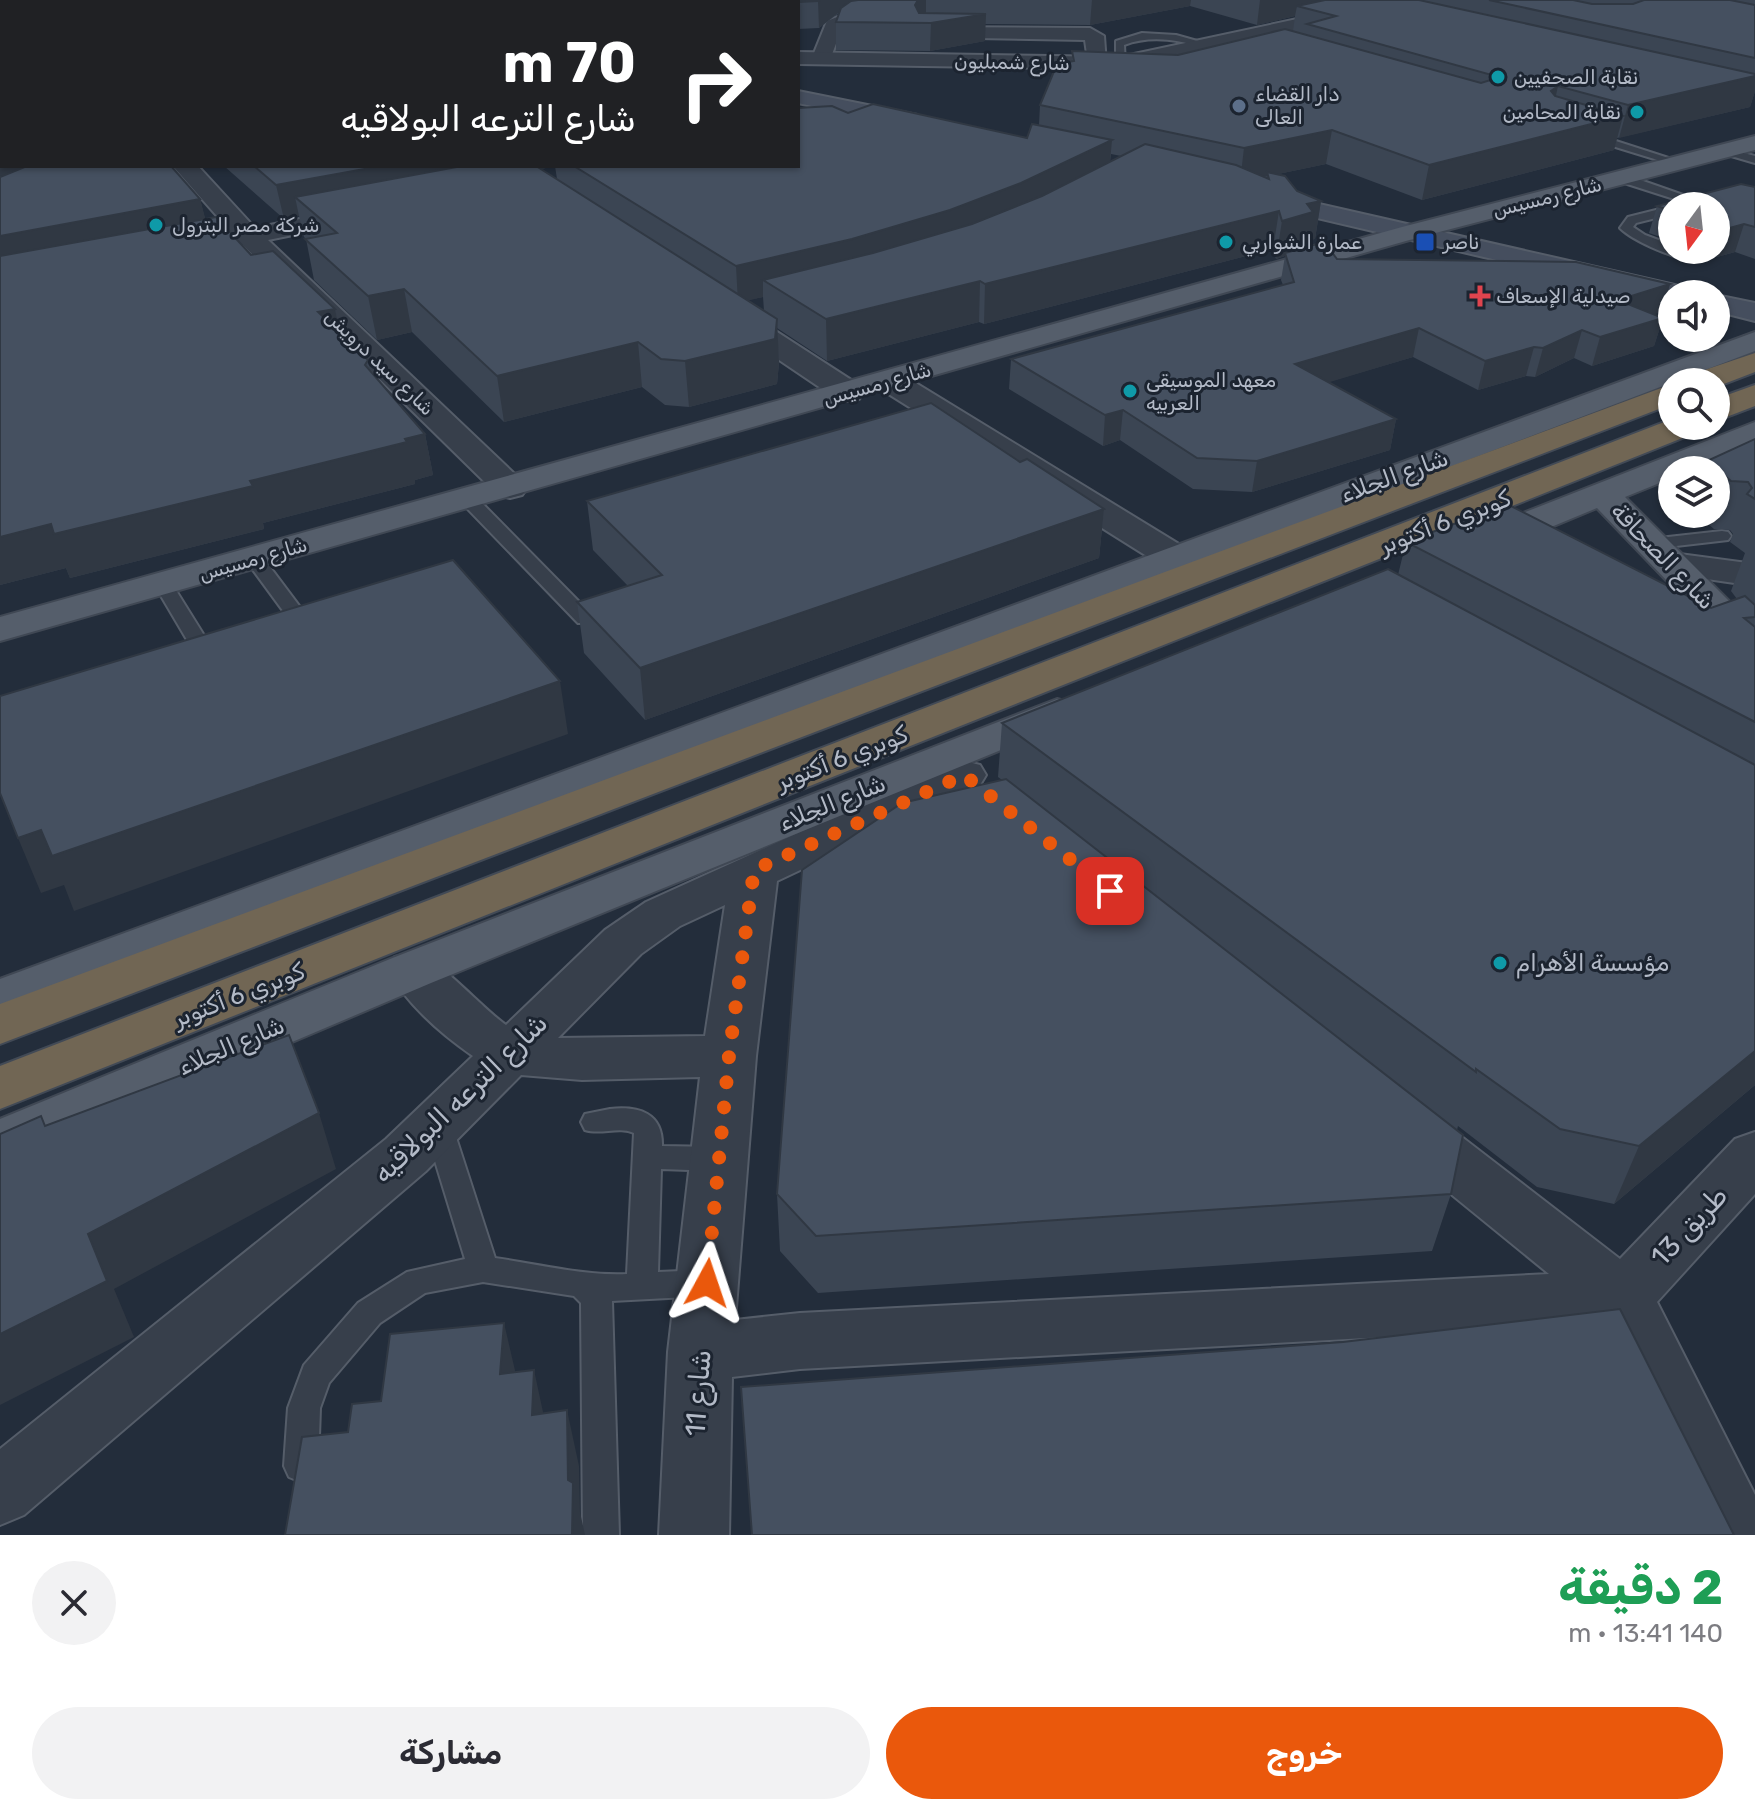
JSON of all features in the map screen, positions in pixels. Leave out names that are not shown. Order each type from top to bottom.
[{"type":"highway","points":[[1730,371],[1755,362]]},
{"type":"highway","points":[[1730,405],[1755,394]]},
{"type":"highway","name":"كوبري 6 أكتوبر","points":[[0,1025],[1658,398]]},
{"type":"highway","points":[[1730,418],[1755,410]]},
{"type":"highway","name":"كوبري 6 أكتوبر","points":[[0,1088],[1658,437]]},
{"type":"main road","points":[[800,97],[938,127]]},
{"type":"main road","name":"شارع رمسيس","points":[[0,629],[510,488],[1411,232],[1755,143]]},
{"type":"main road","points":[[1244,193],[1658,289]]},
{"type":"main road","points":[[1730,306],[1755,312]]},
{"type":"main road","name":"شارع الجلاء","points":[[0,999],[1755,341]]},
{"type":"main road","name":"شارع الجلاء","points":[[0,1143],[413,970],[969,780],[1357,590],[1604,495],[1755,432]]},
{"type":"main road","name":"شارع الصحافة","points":[[1604,495],[1755,650]]},
{"type":"street","points":[[1333,0],[1420,21]]},
{"type":"street","name":"شارع شمبليون","points":[[800,58],[1120,63],[1210,46],[1246,44],[1410,0]]},
{"type":"street","points":[[822,58],[834,25],[845,20],[910,12]]},
{"type":"street","points":[[926,33],[1090,34],[1094,36],[1096,64]]},
{"type":"street","points":[[824,124],[877,114]]},
{"type":"street","name":"شارع سيد درويش","points":[[187,168],[249,237],[510,488]]},
{"type":"street","points":[[156,255],[389,209]]},
{"type":"street","points":[[707,299],[848,392]]},
{"type":"street","points":[[732,316],[774,306]]},
{"type":"street","points":[[890,381],[1174,557]]},
{"type":"street","points":[[1661,554],[1755,575]]},
{"type":"street","name":"شارع الترعه البولاقيه","points":[[0,1492],[438,1125],[623,942],[663,914],[754,870],[969,780]]},
{"type":"street","name":"شارع 11","points":[[694,1535],[700,1352],[729,1056],[754,870]]},
{"type":"street","points":[[413,970],[467,1025],[509,1054],[582,1060],[729,1056]]},
{"type":"street","points":[[1374,1100],[1623,1297],[1738,1535]]},
{"type":"street","name":"طريق 13","points":[[1623,1297],[1755,1155]]},
{"type":"street","points":[[700,1352],[800,1341],[1623,1297]]},
{"type":"lane","points":[[1581,133],[1678,163]]},
{"type":"lane","points":[[1725,151],[1755,160]]},
{"type":"lane","points":[[1622,178],[1660,192]]},
{"type":"lane","points":[[1658,214],[1632,220],[1626,228],[1640,238],[1658,245]]},
{"type":"lane","points":[[468,499],[585,619]]},
{"type":"lane","points":[[1661,554],[1722,536]]},
{"type":"lane","points":[[254,559],[304,613],[269,624]]},
{"type":"lane","points":[[163,584],[200,645]]},
{"type":"lane","points":[[595,1122],[623,1119],[644,1124],[648,1131],[642,1286]]},
{"type":"lane","points":[[438,1125],[483,1269]]},
{"type":"lane","points":[[647,1157],[719,1159]]},
{"type":"lane","points":[[298,1503],[304,1408],[315,1375],[369,1313],[418,1281],[483,1269],[574,1283],[591,1289],[707,1283]]},
{"type":"lane","points":[[591,1289],[597,1303],[601,1535]]},
{"type":"building","points":[[858,0],[918,0],[915,5],[919,13],[986,14],[931,23],[836,22],[841,8]]},
{"type":"building","points":[[1325,0],[1419,0],[1755,76],[1628,105],[1558,86],[1551,91],[1555,96],[1623,116],[1429,165],[1332,130],[1244,148],[1040,105],[1057,64],[1074,61],[1072,51],[1178,55],[1285,29],[1481,83],[1494,79],[1492,75],[1307,24],[1336,16],[1297,6]]},
{"type":"building","points":[[1489,0],[1633,4],[1644,0],[1730,0],[1755,5],[1755,58]]},
{"type":"building","points":[[873,104],[1027,138],[1032,124],[1112,140],[1021,183],[950,210],[852,239],[736,266],[577,168],[800,168],[800,108],[832,106],[848,113]]},
{"type":"building","points":[[1145,144],[1236,165],[1269,179],[1267,172],[1285,176],[1297,191],[1321,201],[1307,204],[1313,212],[1282,221],[1279,211],[985,284],[980,281],[826,319],[763,280],[972,224],[1042,196]]},
{"type":"building","points":[[22,168],[173,168],[200,199],[0,236],[0,177]]},
{"type":"building","points":[[256,168],[370,168],[276,185]]},
{"type":"building","points":[[451,168],[539,168],[777,319],[775,339],[685,361],[661,359],[638,342],[497,376],[404,289],[368,296],[305,239],[337,233],[295,197]]},
{"type":"building","points":[[1741,184],[1755,187],[1755,227],[1744,224],[1730,228],[1730,192],[1710,192]]},
{"type":"building","points":[[216,217],[251,255],[273,251],[335,309],[318,312],[368,360],[365,365],[425,434],[405,439],[407,442],[250,481],[253,486],[54,534],[51,524],[0,537],[0,256]]},
{"type":"building","points":[[1324,242],[1337,259],[1576,262],[1658,281],[1658,288],[1618,300],[1658,316],[1658,320],[1600,337],[1582,330],[1543,348],[1534,347],[1485,361],[1419,328],[1295,364],[1396,419],[1257,461],[1197,458],[1123,410],[1105,415],[1011,359],[1294,282],[1285,253]]},
{"type":"building","points":[[931,403],[1020,462],[1027,459],[1104,509],[640,668],[577,602],[662,575],[587,501]]},
{"type":"building","points":[[1755,439],[1755,499],[1747,494],[1752,488],[1748,482],[1730,480],[1730,456],[1718,456]]},
{"type":"building","points":[[1507,504],[1711,608],[1745,596],[1755,605],[1755,617],[1744,618],[1755,627],[1755,722],[1406,542]]},
{"type":"building","points":[[453,560],[560,681],[52,856],[41,830],[18,838],[0,793],[0,696]]},
{"type":"building","name":"مؤسسة الأهرام","points":[[1388,569],[1755,765],[1755,1051],[1639,1146],[1560,1129],[1476,1069],[1476,1072],[1002,723]]},
{"type":"building","points":[[1006,779],[1463,1135],[1451,1194],[816,1236],[777,1194],[802,870],[902,803]]},
{"type":"building","points":[[289,1035],[319,1113],[88,1234],[107,1281],[0,1334],[0,1134],[41,1116],[45,1126]]},
{"type":"building","points":[[1620,1309],[1734,1535],[752,1535],[741,1387],[1343,1342]]},
{"type":"building","points":[[504,1323],[500,1374],[534,1370],[532,1415],[567,1410],[568,1480],[573,1483],[572,1535],[285,1535],[302,1437],[348,1432],[352,1404],[381,1401],[390,1334]]},
{"type":"place","name":"نقابة الصحفيين","points":[[1498,77]]},
{"type":"place","name":"دار القضاء العالى","points":[[1239,106]]},
{"type":"place","name":"نقابة المحامين","points":[[1637,112]]},
{"type":"place","name":"شركة مصر البترول","points":[[156,225]]},
{"type":"place","name":"عمارة الشواربي","points":[[1226,242]]},
{"type":"place","name":"ناصر","points":[[1425,242]]},
{"type":"place","name":"صيدلية الإسعاف","points":[[1480,296]]},
{"type":"place","name":"معهد الموسيقى العربيه","points":[[1130,391]]},
{"type":"place","name":"مؤسسة الأهرام","points":[[1500,963]]},
{"type":"route","points":[[707,1283],[729,1056],[754,870],[964,775],[1110,891]]}]
